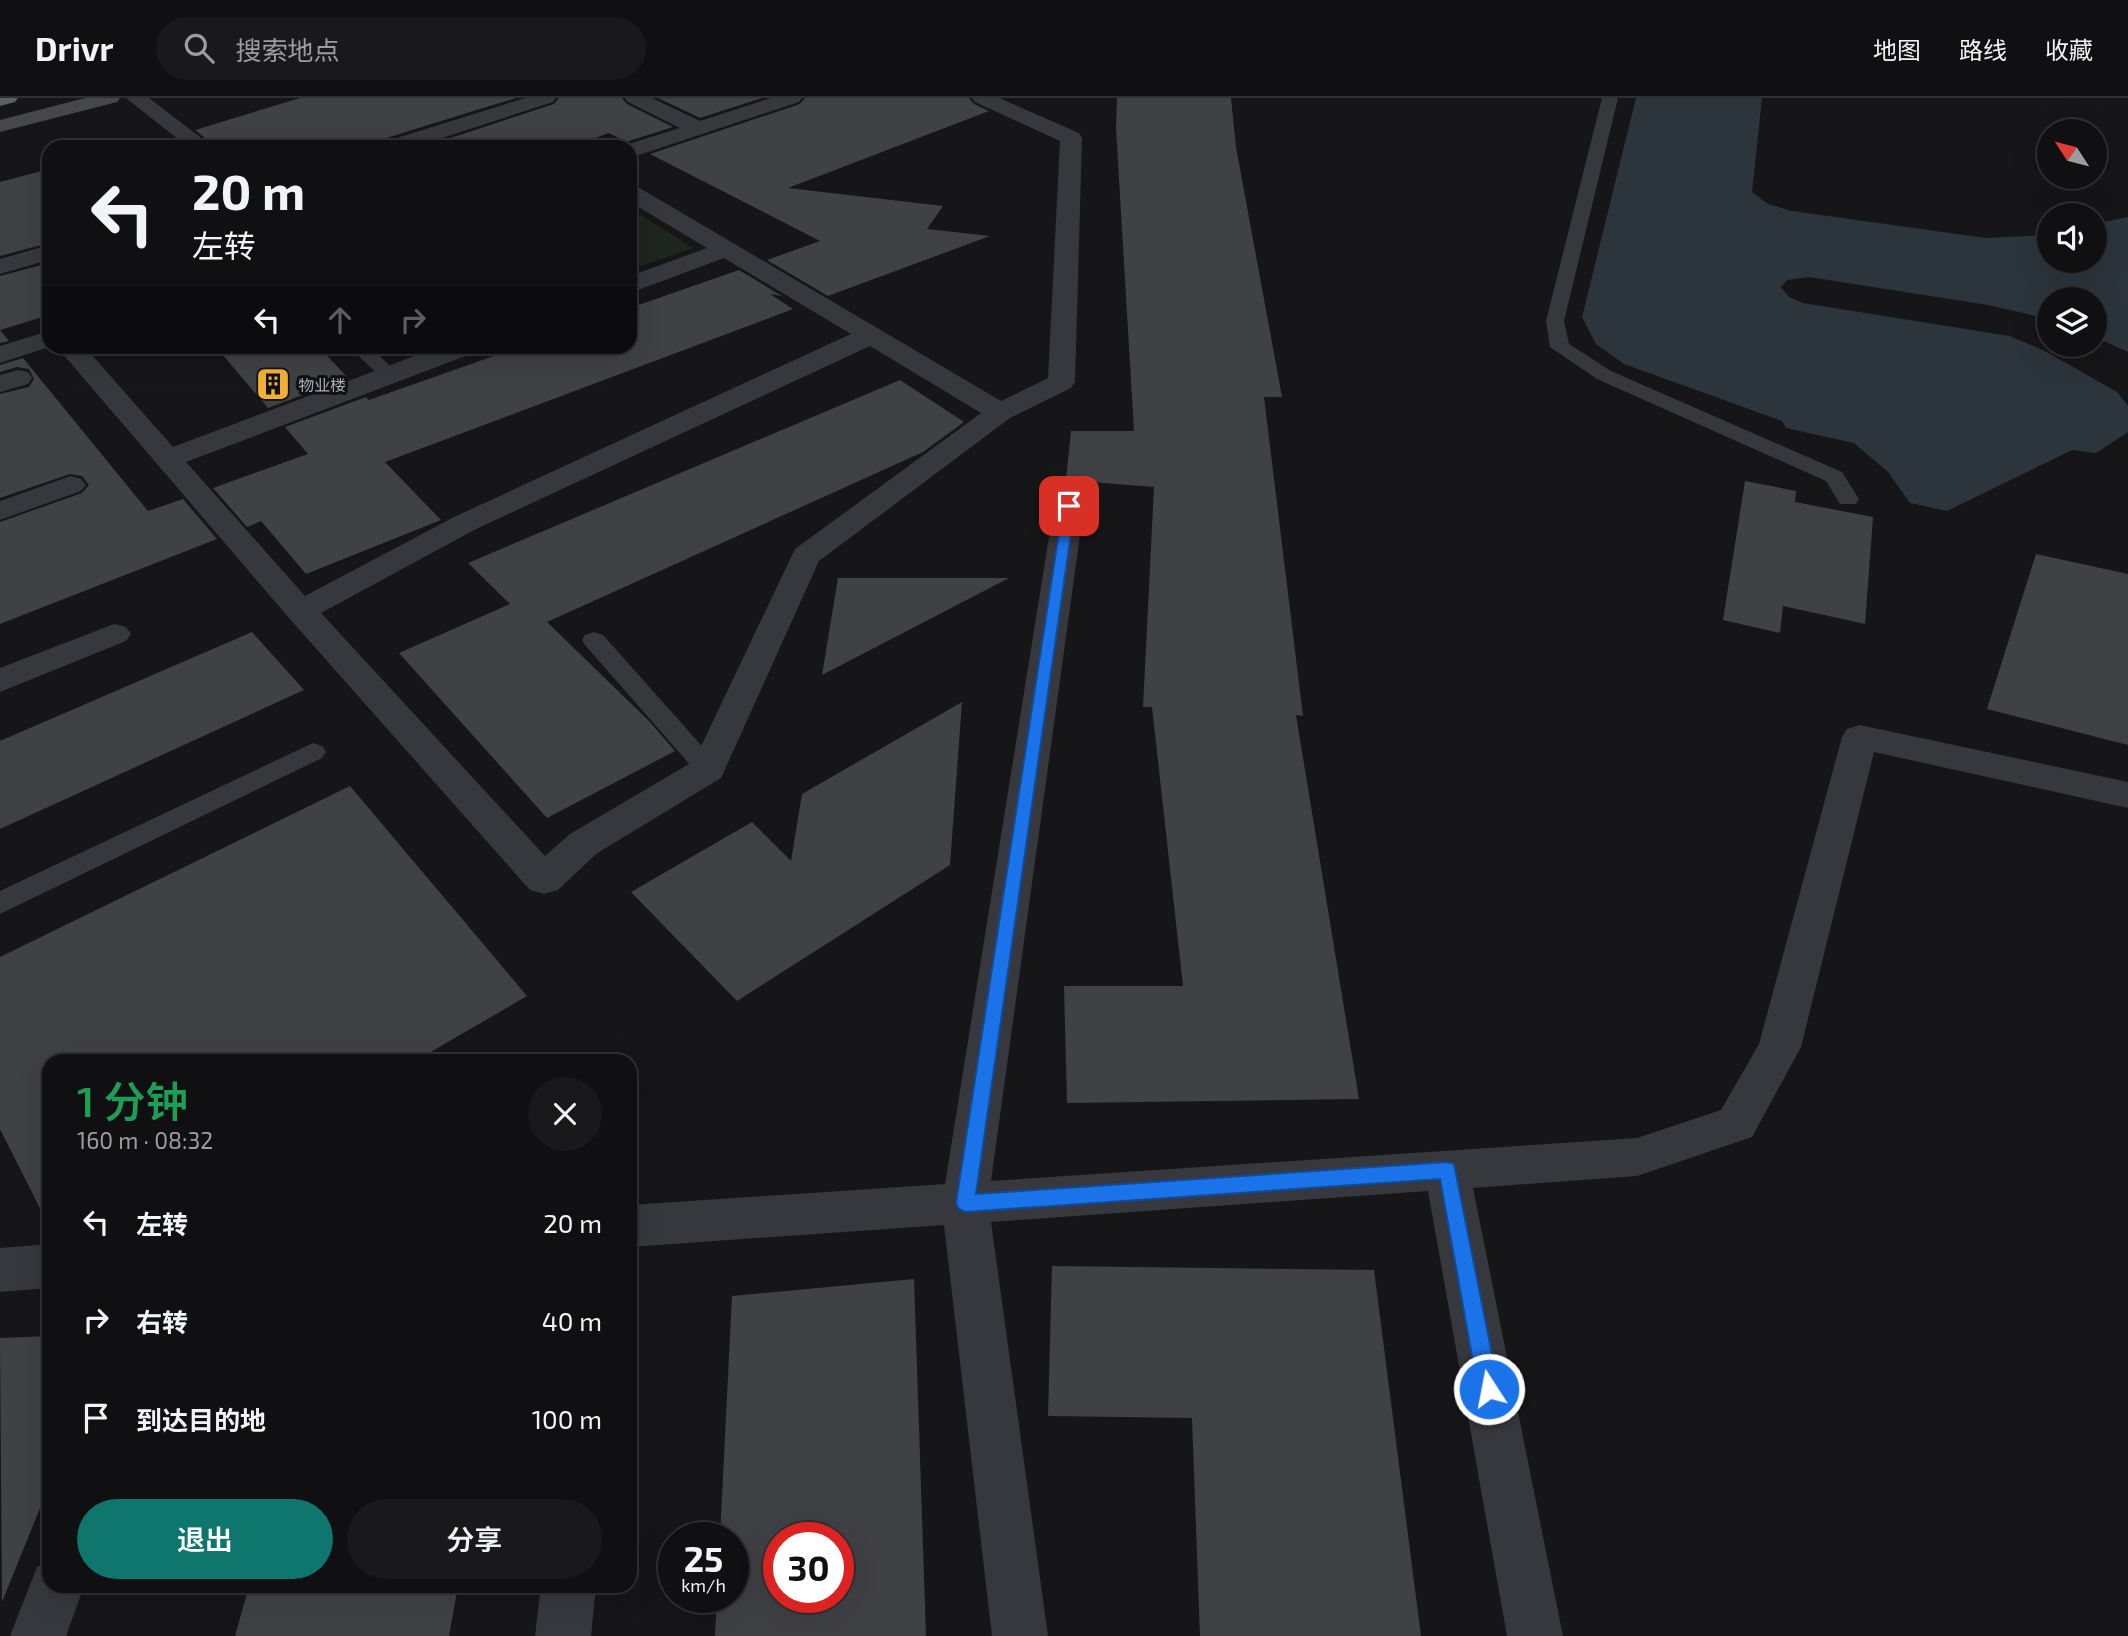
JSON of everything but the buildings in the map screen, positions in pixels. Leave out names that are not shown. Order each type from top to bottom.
[{"type":"highway","points":[[0,100],[8,98]]},
{"type":"main road","points":[[0,126],[110,98]]},
{"type":"street","points":[[136,98],[193,140]]},
{"type":"street","points":[[414,140],[546,98]]},
{"type":"street","points":[[635,98],[700,129]]},
{"type":"street","points":[[637,149],[793,98]]},
{"type":"street","points":[[76,354],[301,611],[544,880],[583,844],[708,769],[806,556],[1000,412],[1061,382],[1071,138],[982,98]]},
{"type":"street","points":[[637,196],[1000,412]]},
{"type":"street","points":[[637,282],[726,249]]},
{"type":"street","points":[[0,267],[42,254]]},
{"type":"street","points":[[301,611],[466,523],[871,335]]},
{"type":"street","points":[[0,355],[42,341]]},
{"type":"street","points":[[167,459],[446,354]]},
{"type":"street","points":[[0,511],[71,485]]},
{"type":"street","points":[[1020,1636],[965,1203],[1069,506]]},
{"type":"street","points":[[0,681],[114,634]]},
{"type":"street","points":[[637,1226],[1637,1157],[1736,1124],[1780,1047],[1860,737],[2128,795]]},
{"type":"street","points":[[1447,1170],[1535,1636]]},
{"type":"street","points":[[0,1270],[42,1267]]},
{"type":"street","points":[[38,1636],[53,1593]]},
{"type":"street","points":[[564,1636],[568,1593]]},
{"type":"lane","points":[[1610,98],[1555,321],[1560,347],[1604,375],[1834,477],[1848,499]]},
{"type":"lane","points":[[366,354],[390,375]]},
{"type":"lane","points":[[594,640],[708,769]]},
{"type":"lane","points":[[0,903],[313,752]]},
{"type":"shaded area","points":[[1636,98],[1762,98],[1752,192],[1768,204],[1792,211],[1986,238],[2037,236],[2037,273],[2107,273],[2107,221],[2128,217],[2128,352],[2107,342],[2107,287],[2037,287],[2037,316],[1988,305],[1809,277],[1787,280],[1781,287],[1789,297],[1803,303],[2009,336],[2037,348],[2037,357],[2055,357],[2117,392],[2128,406],[2128,432],[2096,453],[2072,450],[1947,511],[1910,503],[1888,472],[1854,443],[1786,428],[1782,421],[1624,364],[1596,344],[1582,317]]},
{"type":"shaded area","points":[[637,212],[693,248],[637,268]]},
{"type":"place","name":"物业楼","points":[[273,384]]},
{"type":"route","points":[[1069,506],[965,1203],[1447,1170],[1489,1389]]}]
